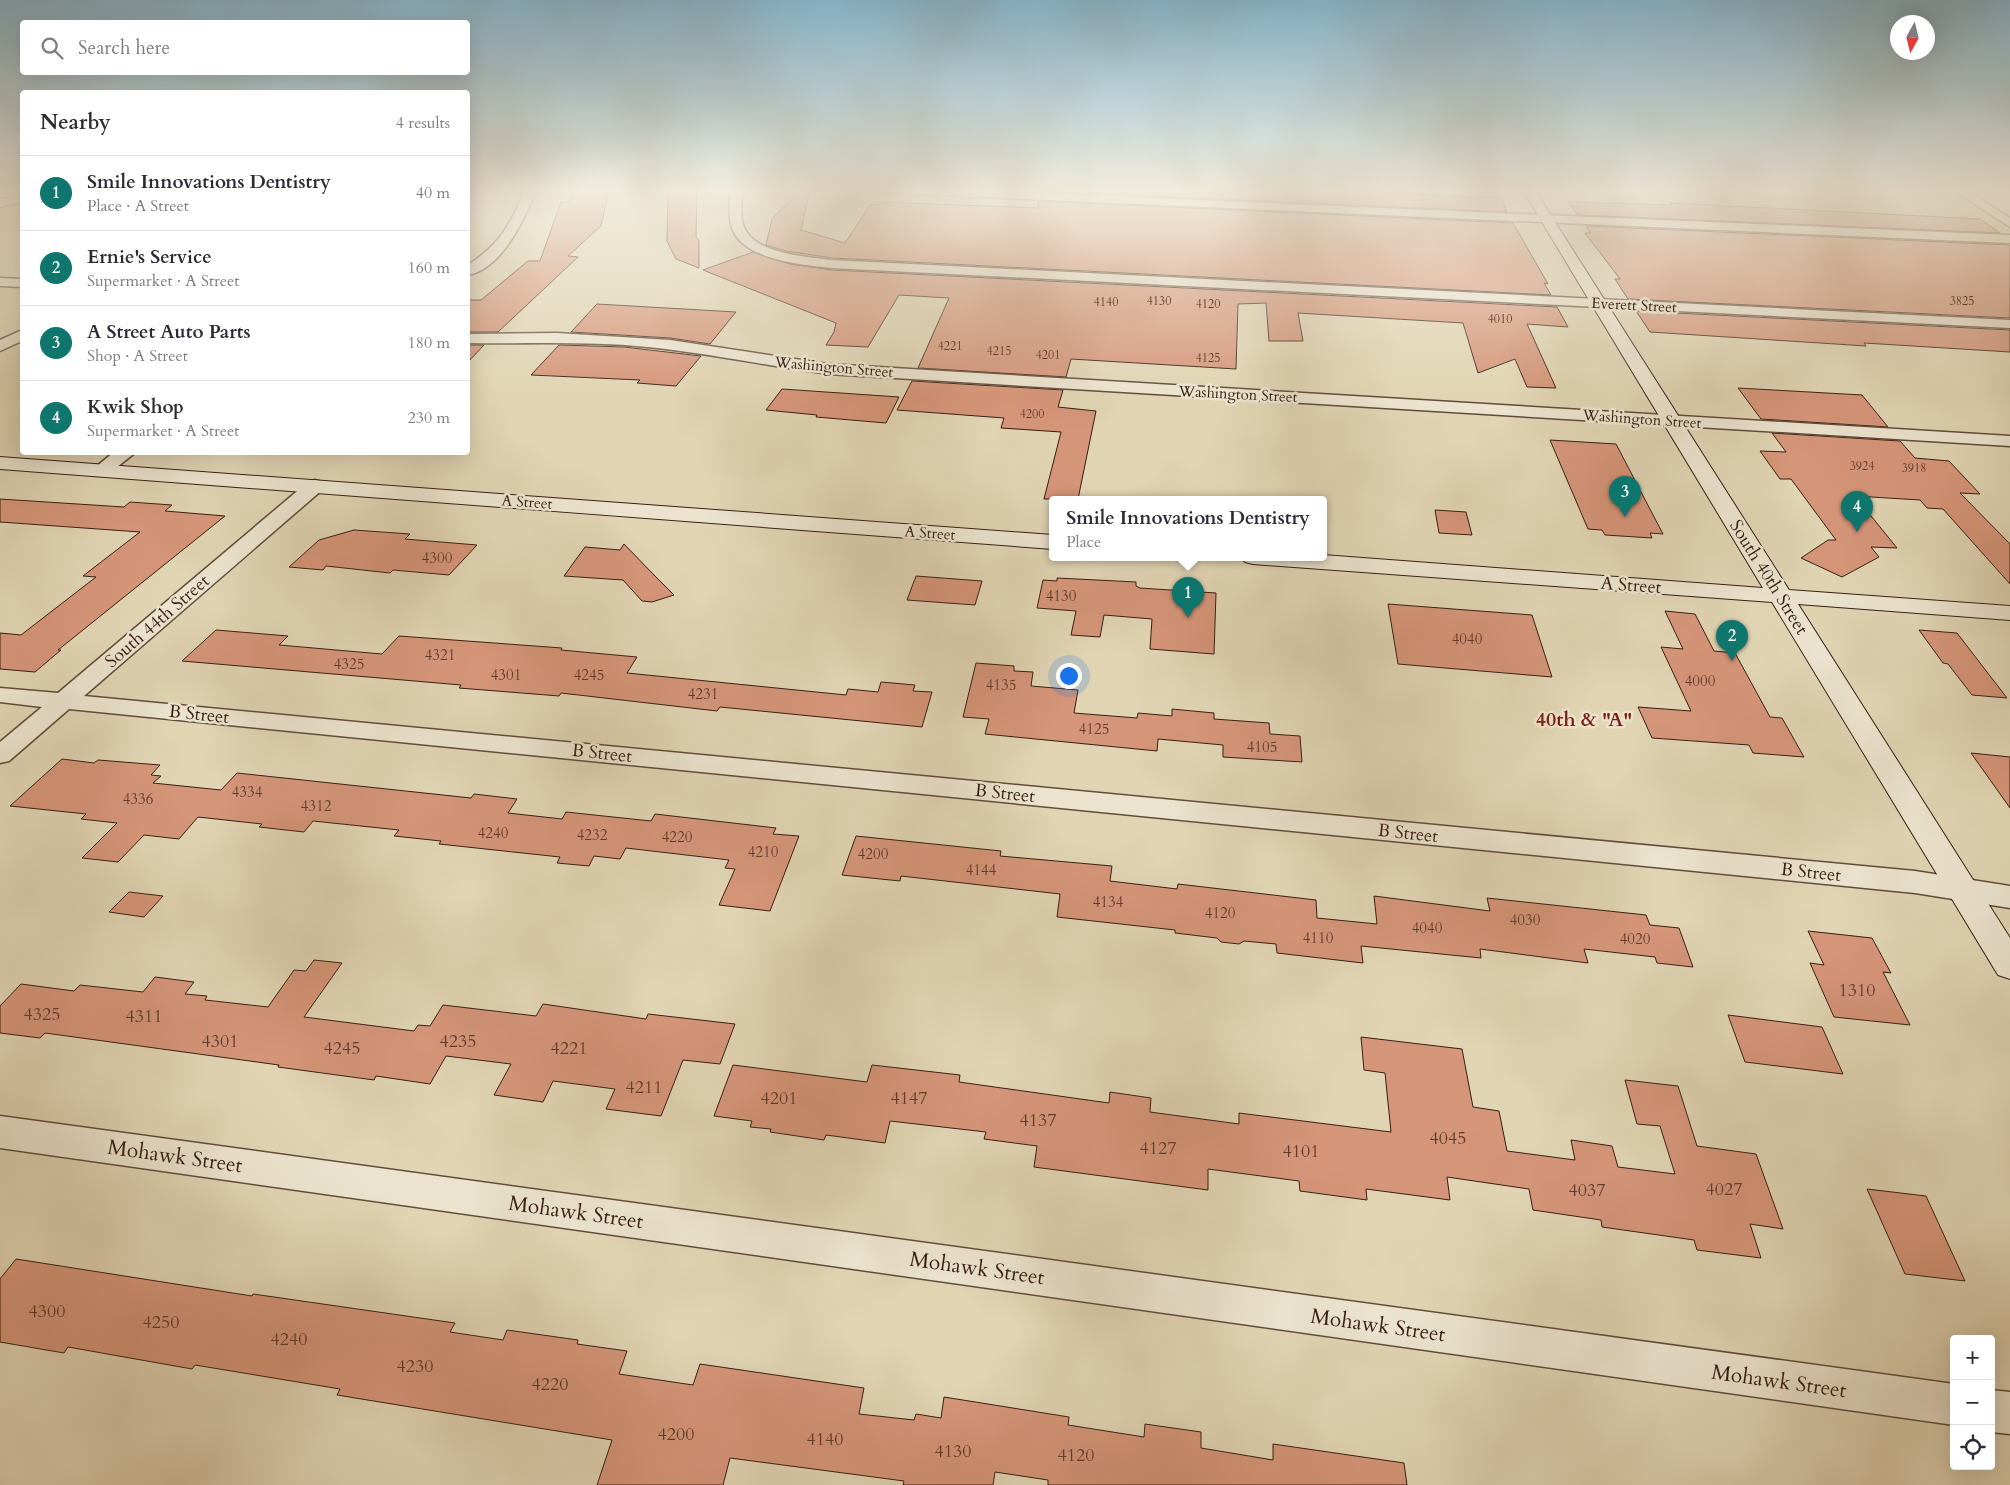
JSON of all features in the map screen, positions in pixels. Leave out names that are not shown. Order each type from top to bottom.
[{"type":"main road","name":"South 40th Street","points":[[1571,258],[2010,966]]},
{"type":"main road","name":"A Street","points":[[1,464],[1049,542]]},
{"type":"main road","name":"A Street","points":[[1307,561],[2010,613]]},
{"type":"street","points":[[470,270],[486,258]]},
{"type":"street","name":"Everett Street","points":[[795,258],[832,264],[2010,324]]},
{"type":"street","points":[[0,282],[20,283]]},
{"type":"street","points":[[0,346],[20,335]]},
{"type":"street","name":"Washington Street","points":[[470,339],[522,337],[602,338],[681,346],[782,364],[828,369],[2010,441]]},
{"type":"street","points":[[100,471],[123,455]]},
{"type":"street","name":"South 44th Street","points":[[0,755],[315,486]]},
{"type":"street","name":"B Street","points":[[0,695],[1915,882],[2010,897]]},
{"type":"street","name":"Mohawk Street","points":[[0,1132],[1950,1405]]},
{"type":"street","points":[[1995,1411],[2010,1413]]},
{"type":"building","points":[[541,258],[577,258],[498,332],[470,332],[470,300],[481,300],[528,261],[540,261]]},
{"type":"building","points":[[699,258],[699,268],[676,259]]},
{"type":"building","points":[[736,258],[772,258],[790,264],[832,270],[1557,307],[1568,327],[1527,324],[1556,388],[1527,387],[1515,359],[1478,373],[1463,323],[1298,313],[1303,341],[1269,341],[1266,303],[1238,304],[1236,369],[1071,359],[1066,377],[918,368],[949,298],[899,295],[868,347],[826,345],[834,332],[836,323],[703,270]]},
{"type":"building","points":[[838,258],[1533,258],[1548,284],[1544,283],[1551,295]]},
{"type":"building","points":[[1604,258],[2010,258],[2010,318],[1628,299],[1615,279],[1620,279]]},
{"type":"building","points":[[597,304],[736,312],[710,344],[670,338],[571,332]]},
{"type":"building","points":[[1636,311],[2010,330],[2010,352],[1864,343],[1866,346],[1650,332]]},
{"type":"building","points":[[470,345],[484,345],[470,360]]},
{"type":"building","points":[[559,345],[624,347],[701,356],[676,386],[637,383],[640,380],[531,375]]},
{"type":"building","points":[[912,381],[1063,390],[1058,407],[1096,411],[1079,496],[1049,496],[1049,499],[1044,499],[1061,432],[1001,428],[1004,418],[897,410]]},
{"type":"building","points":[[1738,388],[1862,395],[1888,427],[1761,419]]},
{"type":"building","points":[[782,389],[899,397],[886,423],[816,417],[817,415],[766,410]]},
{"type":"building","points":[[1772,433],[1900,441],[1915,458],[1949,461],[1980,494],[1960,493],[2010,544],[2010,584],[1943,509],[1927,508],[1920,500],[1855,496],[1897,548],[1871,547],[1879,557],[1842,577],[1801,558],[1828,540],[1836,540],[1791,479],[1780,479],[1760,451],[1786,452]]},
{"type":"building","points":[[1550,440],[1616,444],[1663,534],[1650,533],[1652,538],[1605,535],[1602,530],[1588,529]]},
{"type":"building","points":[[0,499],[124,507],[130,502],[172,505],[165,511],[225,516],[58,650],[61,650],[35,672],[0,669],[0,633],[21,635],[96,577],[83,576],[140,532],[0,522]]},
{"type":"building","points":[[1435,510],[1466,512],[1472,535],[1439,533]]},
{"type":"building","points":[[354,530],[410,534],[405,539],[477,545],[449,575],[393,570],[390,573],[326,566],[323,570],[289,567],[319,540]]},
{"type":"building","points":[[624,544],[674,595],[652,602],[642,601],[623,580],[564,576],[585,547],[620,550]]},
{"type":"building","points":[[916,576],[982,581],[975,605],[907,600]]},
{"type":"building","points":[[1057,578],[1136,582],[1136,586],[1140,588],[1216,593],[1214,654],[1150,649],[1152,619],[1104,615],[1100,637],[1071,635],[1076,611],[1037,608],[1043,580],[1057,581]]},
{"type":"building","points":[[1388,604],[1532,615],[1552,677],[1398,664]]},
{"type":"building","points":[[1665,611],[1695,614],[1714,651],[1735,653],[1770,717],[1782,718],[1804,757],[1753,753],[1749,745],[1652,738],[1638,707],[1691,711],[1661,647],[1683,649]]},
{"type":"building","points":[[216,630],[288,636],[279,645],[382,654],[399,636],[562,648],[561,650],[637,657],[627,673],[846,695],[848,689],[878,692],[881,682],[915,685],[913,691],[932,692],[922,727],[720,707],[717,711],[561,693],[559,696],[459,688],[461,685],[182,661]]},
{"type":"building","points":[[1919,630],[1957,633],[2007,698],[1972,695],[1948,664],[1943,663]]},
{"type":"building","points":[[976,663],[1014,666],[1014,671],[1033,672],[1031,686],[1078,690],[1074,713],[1137,718],[1138,713],[1172,716],[1172,709],[1214,713],[1214,719],[1269,723],[1270,734],[1300,736],[1302,762],[1223,757],[1223,745],[1158,739],[1157,751],[985,734],[989,719],[963,717]]},
{"type":"building","points":[[1971,753],[2010,757],[2010,808]]},
{"type":"building","points":[[62,759],[94,763],[98,760],[160,765],[151,775],[161,776],[153,783],[221,790],[237,773],[471,798],[474,794],[517,799],[508,813],[562,819],[566,812],[651,821],[655,814],[776,828],[773,834],[799,836],[770,911],[719,905],[735,869],[725,868],[729,860],[626,848],[620,859],[594,856],[589,866],[557,863],[560,857],[439,844],[441,841],[394,836],[399,830],[313,821],[304,832],[259,827],[262,824],[198,817],[179,839],[144,835],[118,862],[82,858],[117,823],[81,819],[86,814],[10,806]]},
{"type":"building","points":[[856,836],[1001,851],[1000,856],[1112,866],[1110,881],[1177,889],[1178,884],[1316,900],[1317,918],[1377,924],[1374,896],[1490,911],[1487,898],[1646,915],[1650,925],[1679,928],[1693,967],[1657,963],[1655,957],[1584,949],[1588,963],[1480,949],[1481,958],[1361,946],[1363,963],[1277,953],[1276,944],[1244,941],[1239,944],[1221,942],[1217,938],[1175,933],[1175,930],[1057,917],[1060,894],[901,876],[900,881],[842,875]]},
{"type":"building","points":[[129,892],[163,896],[144,917],[109,912]]},
{"type":"building","points":[[1808,931],[1872,938],[1891,973],[1883,972],[1910,1025],[1834,1017],[1810,963],[1824,965]]},
{"type":"building","points":[[314,960],[342,963],[304,1017],[414,1031],[418,1025],[430,1026],[443,1005],[536,1016],[543,1004],[646,1019],[648,1014],[735,1024],[720,1064],[683,1060],[661,1116],[606,1109],[615,1089],[553,1081],[543,1102],[494,1095],[511,1064],[446,1056],[430,1084],[376,1076],[374,1080],[45,1033],[40,1038],[0,1033],[0,1006],[21,984],[74,991],[80,985],[143,992],[155,977],[194,982],[185,994],[207,996],[205,1000],[268,1007],[294,970],[306,971]]},
{"type":"building","points":[[1728,1015],[1822,1027],[1843,1074],[1745,1062]]},
{"type":"building","points":[[1361,1037],[1462,1049],[1473,1107],[1499,1111],[1507,1151],[1575,1160],[1571,1140],[1612,1146],[1618,1167],[1675,1174],[1660,1126],[1637,1124],[1625,1080],[1678,1086],[1697,1146],[1756,1154],[1783,1229],[1750,1224],[1761,1258],[1697,1250],[1694,1240],[1602,1227],[1601,1220],[1533,1210],[1529,1189],[1447,1177],[1450,1200],[1366,1189],[1367,1200],[1300,1191],[1299,1181],[1208,1169],[1208,1190],[1034,1167],[1037,1146],[984,1139],[986,1132],[890,1121],[885,1143],[826,1135],[824,1140],[770,1132],[771,1129],[750,1127],[752,1121],[714,1116],[733,1065],[867,1082],[872,1065],[960,1075],[959,1082],[1109,1103],[1110,1092],[1151,1098],[1150,1112],[1239,1124],[1239,1113],[1391,1132],[1385,1073],[1364,1070]]},
{"type":"building","points":[[1867,1189],[1926,1196],[1965,1281],[1905,1274]]},
{"type":"building","points":[[16,1259],[252,1296],[253,1294],[455,1323],[450,1332],[503,1340],[507,1330],[578,1340],[577,1344],[627,1351],[619,1374],[693,1385],[700,1364],[864,1388],[859,1414],[914,1420],[916,1414],[941,1418],[944,1397],[1069,1417],[1068,1425],[1144,1437],[1145,1424],[1201,1432],[1201,1448],[1273,1460],[1273,1444],[1404,1463],[1407,1485],[1048,1485],[1048,1480],[995,1472],[993,1485],[903,1485],[904,1481],[730,1458],[723,1485],[597,1485],[612,1440],[337,1395],[340,1389],[195,1365],[192,1369],[68,1347],[64,1353],[0,1342],[0,1279]]},
{"type":"place","name":"A Street Auto Parts","points":[[1625,517]]},
{"type":"place","name":"Kwik Shop","points":[[1857,532]]},
{"type":"place","name":"Smile Innovations Dentistry","points":[[1188,618]]},
{"type":"place","name":"Ernie's Service","points":[[1732,661]]},
{"type":"district","name":"40th & \"A\"","points":[[1584,719]]}]
